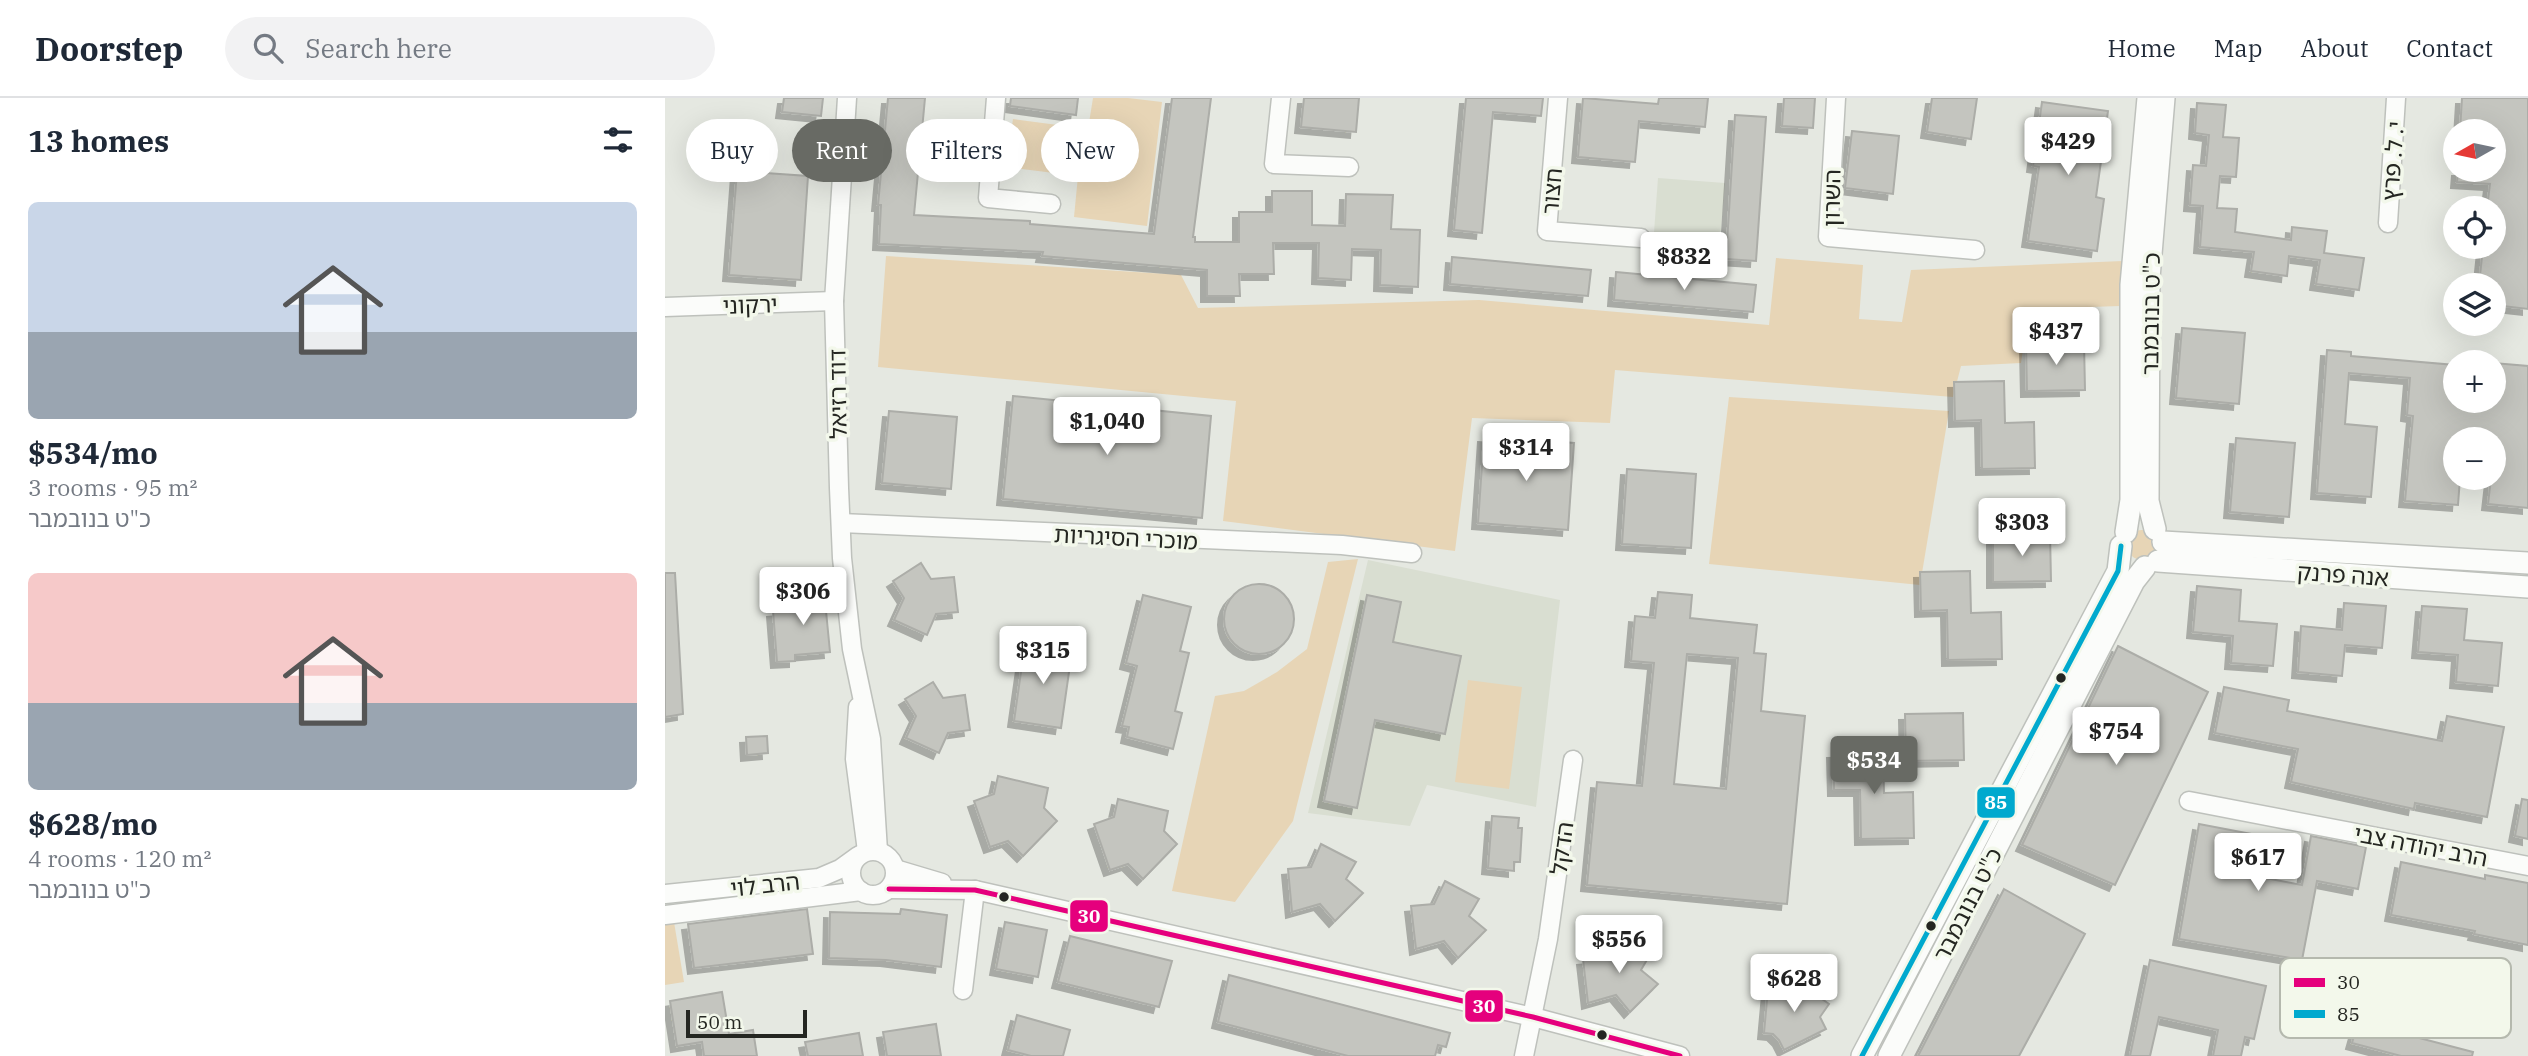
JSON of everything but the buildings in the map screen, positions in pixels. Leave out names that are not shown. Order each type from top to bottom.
[{"type":"street","name":"דוד רזיאל","points":[[847,98],[835,302],[841,523],[852,649],[860,689],[855,758],[868,853]]},
{"type":"street","points":[[996,98],[988,198],[1051,204]]},
{"type":"street","points":[[1281,98],[1274,164],[1349,167]]},
{"type":"street","name":"חצור","points":[[1558,98],[1547,231],[1641,238]]},
{"type":"street","name":"השרון","points":[[1836,98],[1828,237],[1975,250]]},
{"type":"street","name":"כ\"ט בנובמבר","points":[[1862,1056],[2118,571],[2131,500],[2131,285],[2148,98]]},
{"type":"street","name":"כ\"ט בנובמבר","points":[[1889,1056],[2134,581],[2155,550],[2148,501],[2149,278],[2164,98]]},
{"type":"street","name":"י. ל. פרץ","points":[[2388,223],[2396,98]]},
{"type":"street","name":"ירקוני","points":[[665,307],[835,302]]},
{"type":"street","name":"מוכרי הסיגריות","points":[[841,523],[1342,545],[1412,552]]},
{"type":"street","points":[[2139,525],[2149,526],[2155,550],[2129,563],[2124,558],[2123,539],[2139,525]]},
{"type":"street","name":"אנה פרנק","points":[[2155,550],[2528,563]]},
{"type":"street","name":"אנה פרנק","points":[[2155,550],[2528,587]]},
{"type":"street","name":"הדקל","points":[[1524,1056],[1548,939],[1573,761]]},
{"type":"street","name":"הרב יהודה צבי","points":[[2189,802],[2528,866]]},
{"type":"street","points":[[889,889],[893,883],[895,869],[889,858],[868,853],[851,867],[856,887],[875,895],[889,889],[967,889]]},
{"type":"street","name":"הרב לוי","points":[[665,894],[819,878],[868,853]]},
{"type":"street","points":[[895,869],[967,889],[1533,1017],[1680,1056]]},
{"type":"street","points":[[963,990],[967,889]]},
{"type":"street","name":"הרב לוי","points":[[665,915],[861,891]]},
{"type":"shaded area","points":[[1093,98],[1162,102],[1147,226],[1074,217],[1077,182],[1139,182],[1139,119],[1090,119]]},
{"type":"shaded area","points":[[1027,121],[1041,123],[1041,171],[1027,170]]},
{"type":"shaded area","points":[[1658,178],[1725,183],[1719,251],[1653,246]]},
{"type":"shaded area","points":[[886,256],[1181,275],[1198,308],[1479,300],[1769,325],[1776,258],[1863,265],[1859,319],[1902,322],[1911,270],[2123,261],[2120,306],[2029,309],[2021,363],[1961,366],[1953,397],[1615,370],[1610,423],[1472,418],[1455,551],[1223,521],[1236,401],[878,367]]},
{"type":"shaded area","points":[[1729,397],[1949,411],[1920,585],[1709,564]]},
{"type":"shaded area","points":[[2142,530],[2148,531],[2156,539],[2156,551],[2148,559],[2142,560],[2136,559],[2128,551],[2127,545],[2128,539],[2136,531]]},
{"type":"shaded area","points":[[1358,559],[1293,821],[1235,902],[1172,891],[1215,696],[1244,691],[1277,672],[1307,649],[1328,562]]},
{"type":"shaded area","points":[[1368,560],[1560,600],[1536,807],[1427,785],[1410,826],[1308,813]]},
{"type":"shaded area","points":[[1468,680],[1522,687],[1509,789],[1455,782]]},
{"type":"shaded area","points":[[674,922],[684,982],[665,985],[665,924]]},
{"type":"transit line","name":"85","points":[[1862,1056],[2118,571],[2121,546]]},
{"type":"transit line","name":"30","points":[[889,889],[975,890],[1533,1017],[1680,1056]]}]
